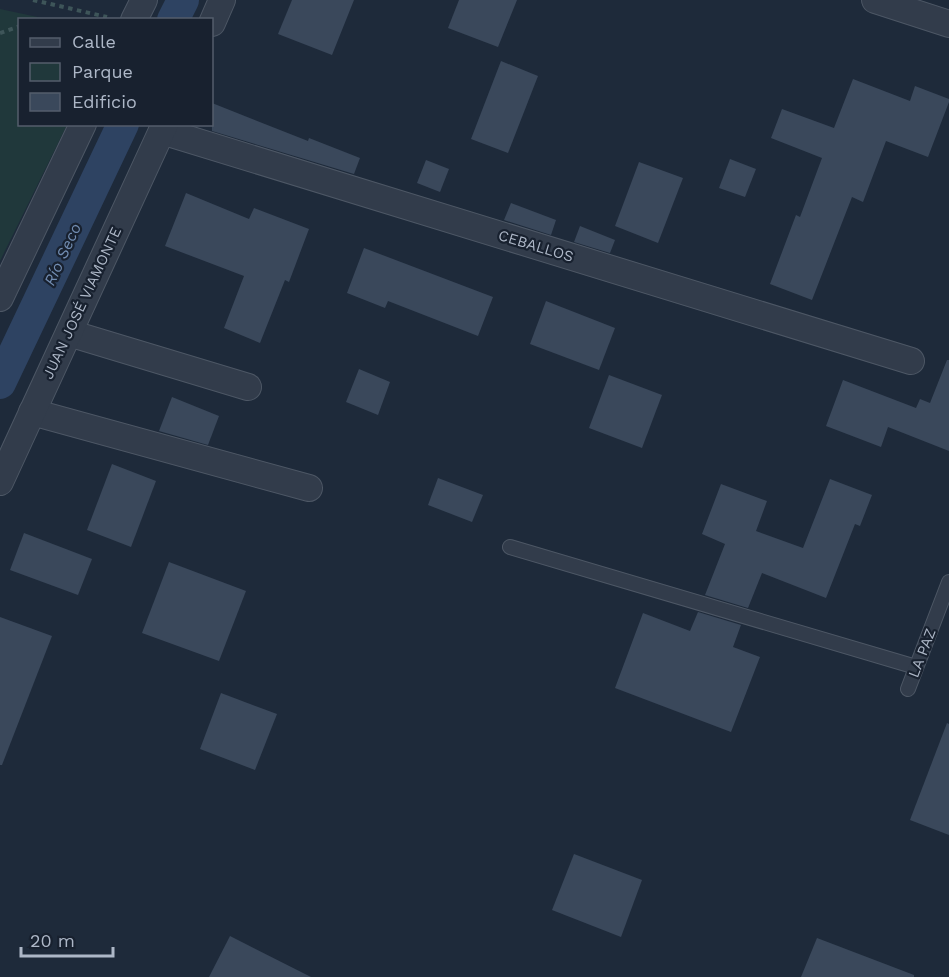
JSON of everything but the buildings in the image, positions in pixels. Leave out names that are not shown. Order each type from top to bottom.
[{"type":"street","points":[[135,18],[144,0]]},
{"type":"street","points":[[213,21],[222,0]]},
{"type":"street","points":[[875,0],[949,24]]},
{"type":"street","points":[[2,289],[82,126]]},
{"type":"street","name":"JUAN JOSÉ VIAMONTE","points":[[0,482],[163,128]]},
{"type":"street","name":"CEBALLOS","points":[[163,128],[911,361]]},
{"type":"street","points":[[69,333],[248,387]]},
{"type":"street","points":[[32,412],[309,488]]},
{"type":"lane","points":[[510,547],[916,667]]},
{"type":"lane","name":"LA PAZ","points":[[908,689],[949,582]]},
{"type":"path","points":[[33,0],[108,18]]},
{"type":"path","points":[[0,33],[18,27]]},
{"type":"green space","points":[[0,9],[42,18],[18,18],[18,126],[67,126],[0,261]]},
{"type":"waterway","name":"Río Seco","points":[[174,18],[183,0]]},
{"type":"waterway","name":"Río Seco","points":[[0,383],[122,126]]}]
